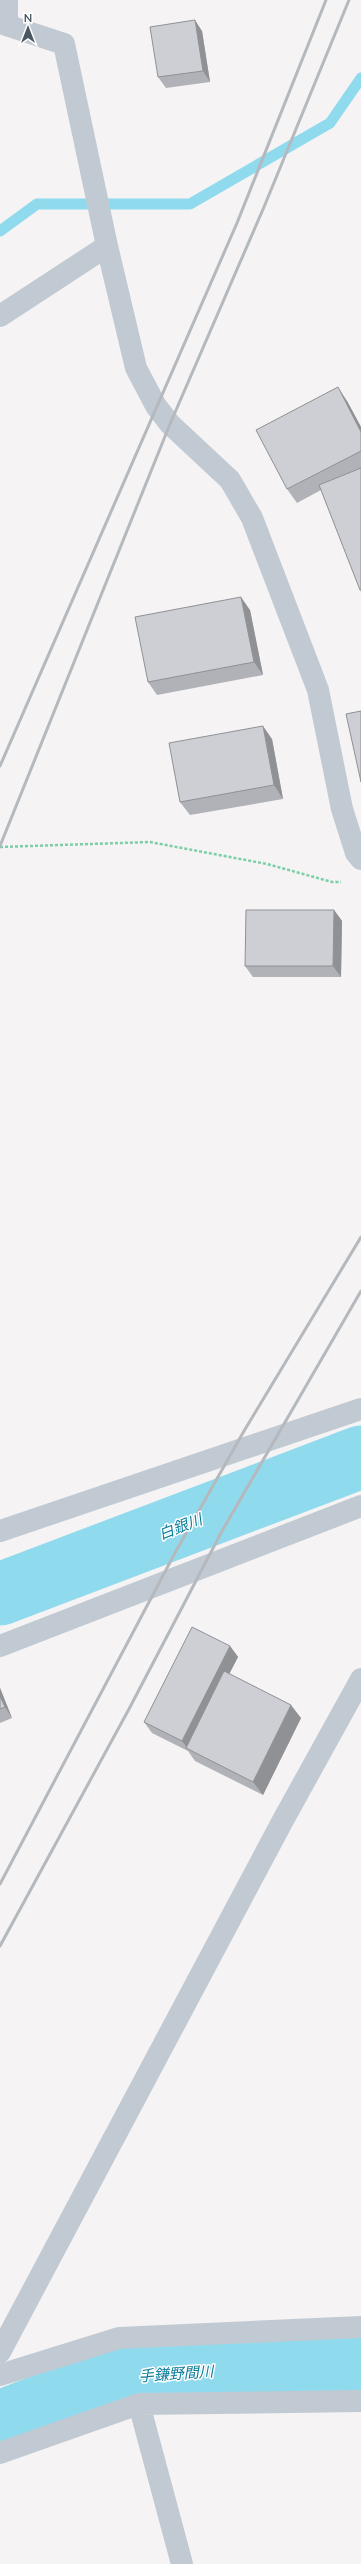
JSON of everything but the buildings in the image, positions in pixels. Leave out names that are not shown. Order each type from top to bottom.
[{"type":"street","points":[[7,0],[4,23],[64,44],[107,246],[136,368],[153,400],[170,424],[230,480],[252,518],[318,690],[342,809],[356,853],[361,859]]},
{"type":"street","points":[[0,316],[107,246]]},
{"type":"street","points":[[0,1531],[361,1409]]},
{"type":"street","points":[[0,1646],[361,1506]]},
{"type":"street","points":[[0,2352],[282,1822],[361,1679]]},
{"type":"street","points":[[0,2375],[120,2338],[361,2327]]},
{"type":"street","points":[[0,2453],[139,2404],[361,2401]]},
{"type":"street","points":[[139,2404],[182,2564]]},
{"type":"path","points":[[0,847],[150,842],[266,864],[332,882],[347,881]]},
{"type":"waterway","points":[[0,231],[37,204],[190,204],[330,123],[361,78]]},
{"type":"waterway","name":"白銀川","points":[[0,1594],[361,1457]]},
{"type":"waterway","name":"手鎌野間川","points":[[0,2422],[113,2378],[180,2371],[361,2366]]},
{"type":"railway","points":[[0,766],[237,223],[326,0]]},
{"type":"railway","points":[[0,846],[170,424],[264,207],[349,0]]},
{"type":"railway","points":[[0,1884],[176,1551],[244,1431],[361,1237]]},
{"type":"railway","points":[[0,1946],[129,1709],[222,1531],[361,1291]]}]
